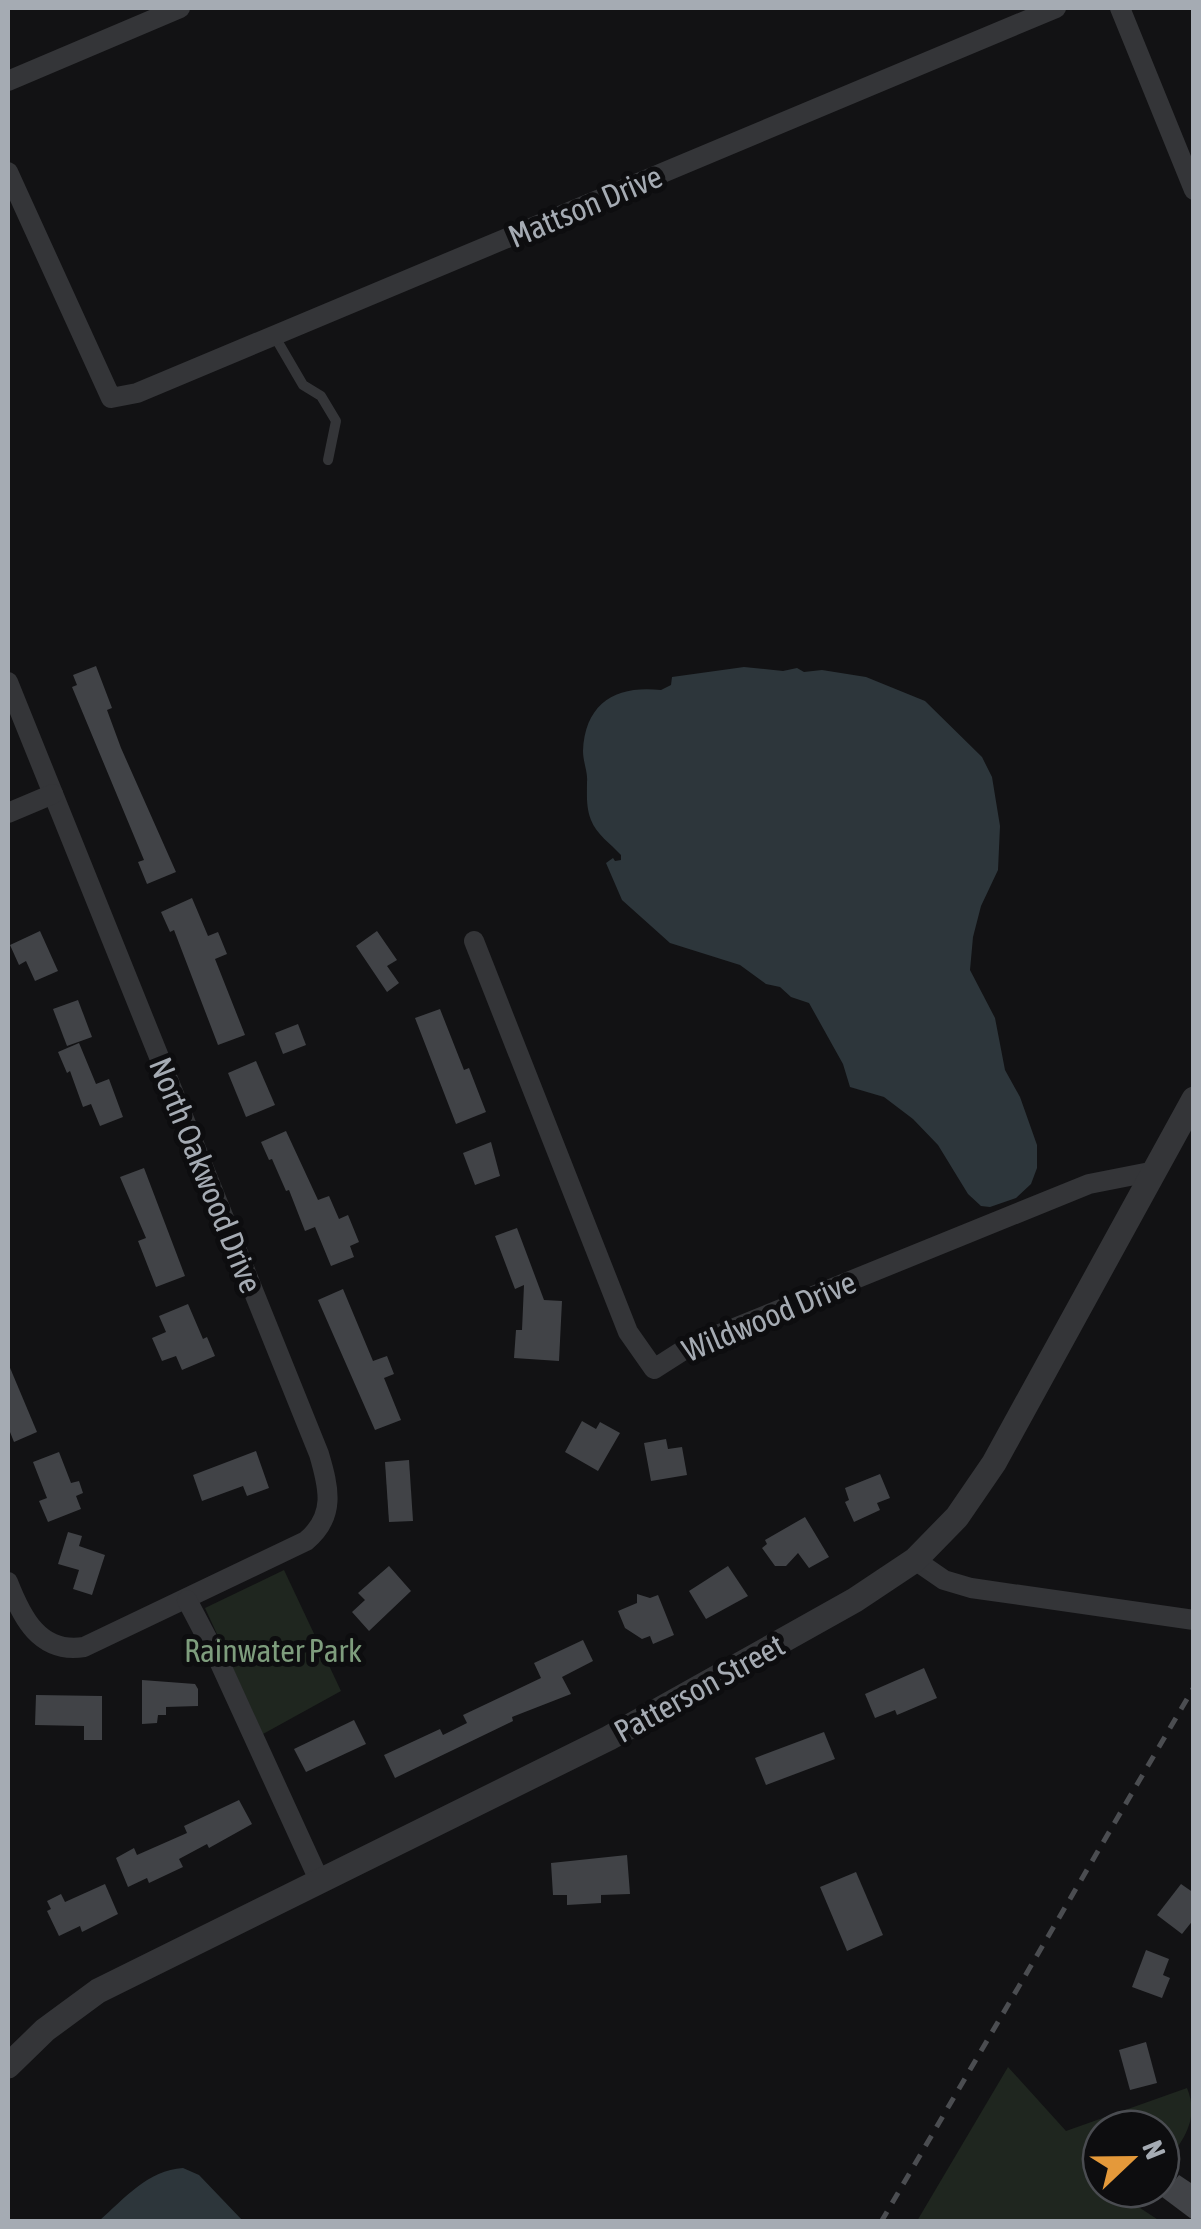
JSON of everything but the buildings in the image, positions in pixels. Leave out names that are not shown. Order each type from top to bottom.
[{"type":"street","points":[[8,81],[180,8]]},
{"type":"street","name":"Mattson Drive","points":[[8,172],[111,398],[136,393],[274,337],[1056,8]]},
{"type":"street","points":[[1120,8],[1194,190]]},
{"type":"street","name":"North Oakwood Drive","points":[[8,682],[329,1487],[328,1510],[319,1530],[306,1541],[84,1647],[52,1646],[26,1623],[8,1582]]},
{"type":"street","points":[[8,813],[53,794]]},
{"type":"street","name":"Wildwood Drive","points":[[474,940],[628,1332],[654,1368],[690,1346],[1089,1184],[1155,1171]]},
{"type":"street","name":"Patterson Street","points":[[8,2066],[45,2030],[98,1991],[651,1716],[855,1600],[915,1560],[958,1517],[985,1478],[1194,1099]]},
{"type":"street","points":[[915,1560],[944,1580],[971,1588],[1194,1620]]},
{"type":"street","points":[[187,1600],[220,1662],[320,1882]]},
{"type":"lane","points":[[274,337],[303,384],[321,396],[336,421],[328,460]]},
{"type":"green space","name":"Rainwater Park","points":[[284,1570],[341,1691],[263,1734],[205,1608]]},
{"type":"green space","points":[[1008,2067],[1066,2131],[1081,2126],[1081,2209],[1142,2209],[1160,2221],[917,2221]]},
{"type":"green space","points":[[1187,2088],[1192,2111],[1181,2141],[1181,2109],[1128,2109]]},
{"type":"shaded area","points":[[744,667],[822,670],[866,677],[925,701],[982,757],[992,777],[1000,826],[998,870],[981,906],[970,970],[995,1018],[1005,1070],[1020,1097],[1037,1145],[1037,1168],[1031,1184],[1016,1198],[981,1206],[968,1194],[938,1145],[913,1119],[884,1097],[850,1087],[843,1064],[809,1003],[766,984],[740,965],[670,943],[622,900],[606,863],[613,858],[621,860],[621,855],[596,830],[588,810],[583,751],[590,720],[606,700],[618,694],[661,690],[671,685],[672,677]]},
{"type":"shaded area","points":[[183,2168],[199,2175],[243,2221],[99,2221],[148,2180]]},
{"type":"railway","points":[[881,2222],[1194,1687]]}]
